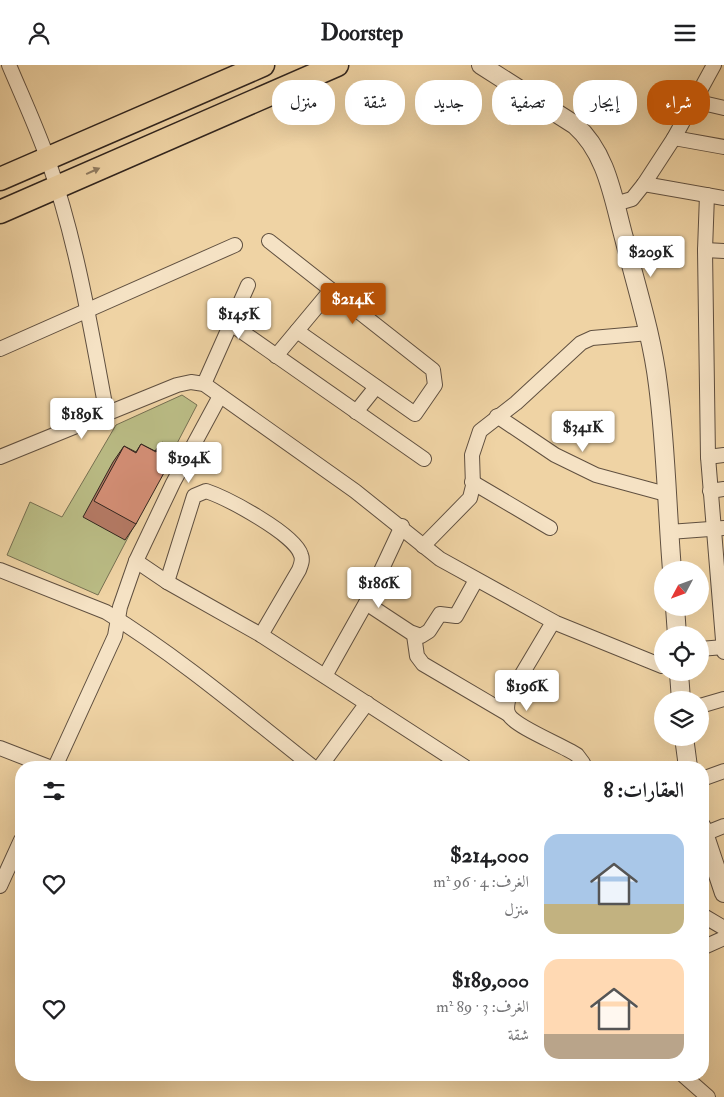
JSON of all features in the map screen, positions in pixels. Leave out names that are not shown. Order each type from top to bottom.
[{"type":"main road","points":[[0,179],[263,65]]},
{"type":"main road","points":[[0,212],[337,65]]},
{"type":"street","points":[[9,65],[48,159],[57,187],[88,311],[107,415]]},
{"type":"street","points":[[481,65],[575,125],[588,136],[598,152],[615,203],[649,333],[658,385],[671,561]]},
{"type":"street","points":[[706,80],[714,65]]},
{"type":"street","points":[[710,105],[724,108]]},
{"type":"street","points":[[615,203],[632,199],[644,184],[681,125]]},
{"type":"street","points":[[674,138],[724,147]]},
{"type":"street","points":[[644,184],[724,198]]},
{"type":"street","points":[[707,195],[705,250],[708,457],[717,490],[723,649],[709,649]]},
{"type":"street","points":[[269,241],[433,370],[435,385],[415,414],[297,331]]},
{"type":"street","points":[[0,349],[234,245]]},
{"type":"street","points":[[705,250],[724,251]]},
{"type":"street","points":[[204,384],[248,285]]},
{"type":"street","points":[[276,356],[331,290]]},
{"type":"street","points":[[231,324],[424,459]]},
{"type":"street","points":[[423,547],[468,502],[472,493],[472,455],[480,431],[524,397],[581,343],[592,338],[649,333]]},
{"type":"street","points":[[0,457],[177,385],[191,381],[204,384],[402,526],[423,547],[440,559],[553,622],[654,663]]},
{"type":"street","points":[[356,411],[376,387]]},
{"type":"street","points":[[58,761],[115,636],[120,620],[120,607],[136,561],[173,483],[220,396]]},
{"type":"street","points":[[497,416],[555,455],[596,475],[666,494]]},
{"type":"street","points":[[708,457],[724,455]]},
{"type":"street","points":[[472,482],[550,529]]},
{"type":"street","points":[[167,582],[194,496],[206,491],[260,518],[291,540],[301,554],[302,562],[262,635]]},
{"type":"street","points":[[325,676],[366,603],[402,526]]},
{"type":"street","points":[[669,532],[718,529]]},
{"type":"street","points":[[136,561],[167,582],[262,635],[456,761]]},
{"type":"street","points":[[0,570],[106,612],[120,620],[161,648],[305,761]]},
{"type":"street","points":[[366,603],[414,635],[422,636],[427,633],[440,614],[450,617],[456,616],[476,580]]},
{"type":"street","points":[[508,714],[509,696],[553,622]]},
{"type":"street","points":[[414,635],[417,656],[423,664],[508,714],[521,725],[577,755],[582,761]]},
{"type":"street","points":[[709,703],[724,699]]},
{"type":"street","points":[[324,761],[367,703]]},
{"type":"street","points":[[685,746],[687,761]]},
{"type":"street","points":[[0,748],[34,761]]},
{"type":"street","points":[[709,776],[724,771]]},
{"type":"street","points":[[709,830],[724,826]]},
{"type":"street","points":[[709,849],[724,893]]},
{"type":"street","points":[[0,886],[15,853]]},
{"type":"street","points":[[709,919],[724,928]]},
{"type":"street","points":[[709,945],[724,938]]},
{"type":"street","points":[[690,1081],[708,1097]]},
{"type":"green space","points":[[182,395],[197,405],[98,595],[7,555],[30,502],[62,517],[116,425]]},
{"type":"building","points":[[162,442],[176,451],[136,524],[94,501],[124,446],[136,453],[141,444],[156,452]]}]
